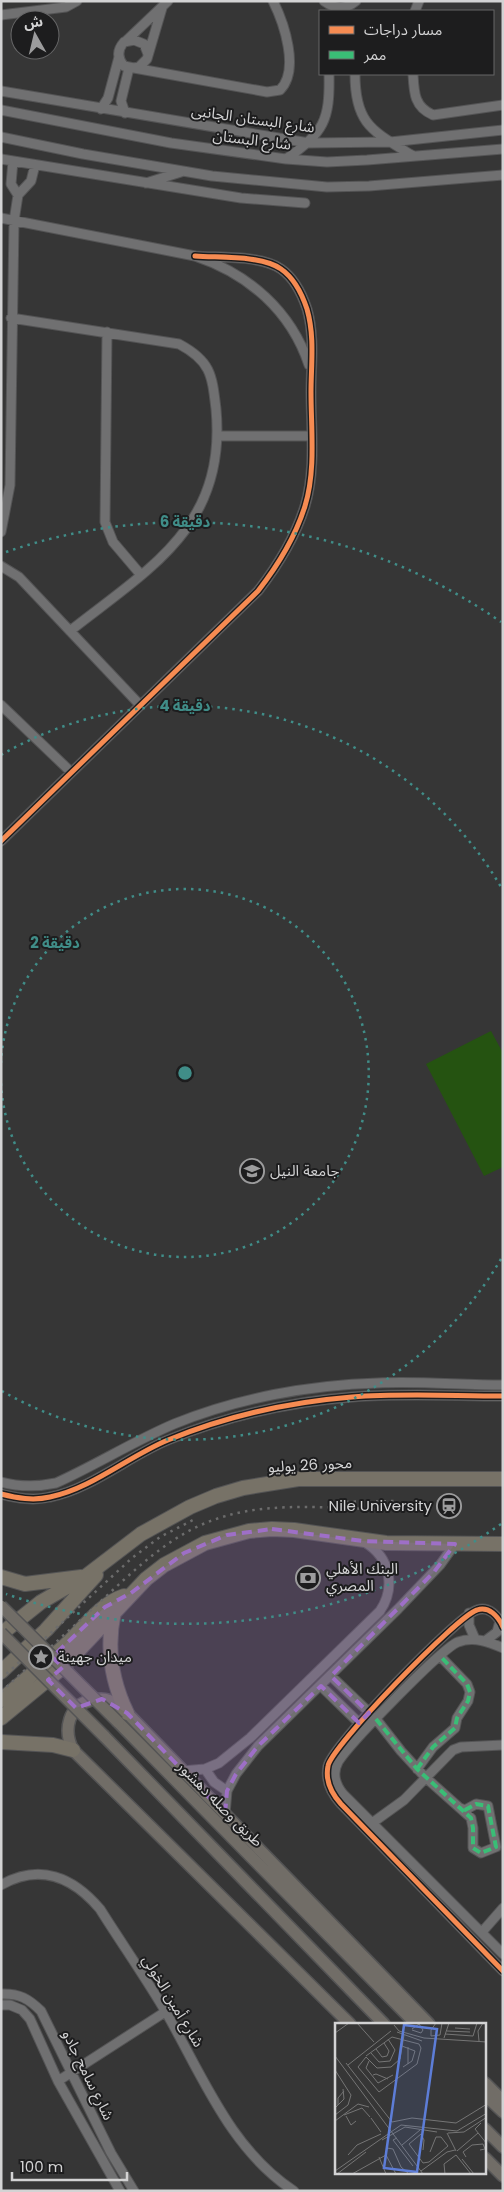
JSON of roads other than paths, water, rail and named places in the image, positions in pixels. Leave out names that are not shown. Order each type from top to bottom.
[{"type":"highway","name":"محور 26 يوليو","points":[[1,1633],[41,1602],[86,1576],[141,1534],[190,1507],[243,1488],[270,1482],[326,1478],[503,1479]]},
{"type":"highway","points":[[1,1718],[57,1672],[131,1594],[164,1565],[205,1543],[249,1531],[279,1530],[363,1541],[409,1544],[503,1544]]},
{"type":"highway","name":"محور 26 يوليو","points":[[1,1672],[46,1630],[109,1559]]},
{"type":"highway","points":[[1,1577],[25,1584],[86,1576]]},
{"type":"highway","points":[[1,1700],[53,1656],[116,1598],[131,1594]]},
{"type":"highway","points":[[114,1612],[110,1641],[111,1664],[115,1686],[128,1713]]},
{"type":"highway","points":[[1,1742],[53,1745],[73,1750]]},
{"type":"main road","name":"طريق وصله دهشور","points":[[1,1606],[415,2023]]},
{"type":"main road","points":[[1,1633],[383,2023]]},
{"type":"main road","points":[[349,2023],[73,1750],[68,1738],[67,1728],[70,1718],[80,1705],[90,1700],[102,1699],[108,1700],[128,1713],[182,1771],[428,2023]]},
{"type":"main road","points":[[486,2084],[503,2101]]},
{"type":"main road","points":[[486,2096],[503,2112]]},
{"type":"main road","points":[[486,2130],[503,2147]]},
{"type":"main road","points":[[486,2159],[503,2176]]},
{"type":"street","points":[[1,15],[66,7],[77,1]]},
{"type":"street","points":[[118,57],[124,66],[132,68],[267,92],[280,90],[287,79],[287,37],[273,1]]},
{"type":"street","points":[[324,1],[336,8],[343,8],[357,1]]},
{"type":"street","points":[[132,68],[144,64],[165,4]]},
{"type":"street","points":[[101,109],[108,98],[118,51],[124,42],[165,4]]},
{"type":"street","points":[[124,42],[129,40],[140,41],[144,44],[148,54]]},
{"type":"street","points":[[124,113],[122,101],[132,68]]},
{"type":"street","points":[[286,159],[309,143],[325,119],[329,106],[329,75]]},
{"type":"street","points":[[355,75],[358,108],[366,123],[379,135],[413,156]]},
{"type":"street","points":[[413,75],[416,102],[423,111],[433,115],[503,105]]},
{"type":"street","name":"شارع البستان الجانبى","points":[[1,91],[309,143],[390,142],[503,130]]},
{"type":"street","name":"شارع البستان","points":[[1,110],[171,143],[286,159],[327,162],[503,149]]},
{"type":"street","points":[[1,137],[83,154],[184,171],[327,187],[369,186],[503,175]]},
{"type":"street","points":[[1,159],[143,184],[241,198],[305,203]]},
{"type":"street","points":[[13,161],[11,184],[18,195]]},
{"type":"street","points":[[1,532],[10,485],[14,220],[18,195],[31,182],[35,165]]},
{"type":"street","points":[[143,184],[184,171]]},
{"type":"street","points":[[1,218],[195,256],[263,261],[281,269],[300,292],[307,310],[312,347],[311,471],[306,504],[295,536],[278,565],[258,591],[2,839]]},
{"type":"street","points":[[195,256],[238,274],[274,304],[300,342],[311,370]]},
{"type":"street","points":[[12,318],[180,344],[194,351],[205,363],[212,377],[218,436],[214,468],[206,491],[188,527],[168,552],[70,631]]},
{"type":"street","points":[[107,332],[105,522],[113,542],[141,575]]},
{"type":"street","points":[[1,404],[11,404]]},
{"type":"street","points":[[218,436],[311,436]]},
{"type":"street","points":[[1,566],[19,577],[140,705]]},
{"type":"street","points":[[1,704],[71,772]]},
{"type":"street","points":[[1,1482],[20,1486],[40,1486],[56,1483],[176,1423],[227,1406],[273,1396],[317,1388],[378,1383],[501,1385],[501,1396],[390,1395],[304,1402],[224,1420],[168,1440],[70,1492],[48,1498],[31,1499],[1,1494]]},
{"type":"street","points":[[182,1771],[205,1768],[219,1763],[250,1738],[380,1611],[389,1590],[388,1570],[379,1553],[363,1541]]},
{"type":"street","points":[[225,1814],[228,1791],[236,1774],[258,1746],[398,1609],[440,1565],[454,1544]]},
{"type":"street","points":[[386,1599],[398,1609]]},
{"type":"street","points":[[486,1641],[497,1632],[501,1624],[490,1611],[484,1609],[469,1613],[414,1666],[363,1726],[338,1762],[335,1775],[343,1794],[465,1933],[503,1971]]},
{"type":"street","points":[[469,1613],[469,1625],[475,1640]]},
{"type":"street","points":[[372,1716],[440,1656],[459,1642],[486,1641],[503,1648]]},
{"type":"street","points":[[417,1769],[433,1747],[455,1728],[457,1718],[468,1701],[470,1692],[467,1684],[440,1656]]},
{"type":"street","points":[[331,1676],[372,1716],[417,1769],[470,1818],[474,1828],[473,1848],[481,1853],[496,1847]]},
{"type":"street","points":[[321,1686],[363,1726]]},
{"type":"street","points":[[250,1738],[258,1746]]},
{"type":"street","points":[[370,1825],[404,1800],[453,1750],[461,1747],[502,1744]]},
{"type":"street","points":[[205,1768],[214,1782],[228,1791]]},
{"type":"street","points":[[460,1808],[465,1810],[476,1804],[488,1806],[496,1847],[503,1854]]},
{"type":"street","points":[[370,1825],[503,1954]]},
{"type":"street","name":"شارع أمين الخولي","points":[[1,1885],[11,1879],[31,1874],[51,1875],[70,1882],[87,1893],[100,1909],[165,2012],[232,2129],[245,2148],[260,2166],[294,2191]]},
{"type":"street","points":[[482,1932],[503,1908]]},
{"type":"street","points":[[465,1933],[471,1930],[473,1925]]},
{"type":"street","points":[[488,1956],[490,1949],[496,1946]]},
{"type":"street","name":"شارع سامح جادو","points":[[1,1994],[13,1994],[29,2000],[41,2011],[111,2153],[134,2191]]},
{"type":"street","name":"شارع سامح جادو","points":[[1,2005],[10,2005],[22,2010],[30,2019],[58,2081],[120,2191]]},
{"type":"street","points":[[58,2081],[165,2012]]},
{"type":"railway","points":[[331,1502],[395,1501]]},
{"type":"railway","points":[[1,1692],[135,1570],[169,1543],[206,1523],[245,1511],[288,1507],[396,1510]]},
{"type":"railway","points":[[1,1679],[132,1558],[160,1537],[195,1519]]},
{"type":"place","name":"جامعة النيل","points":[[252,1171]]},
{"type":"place","name":"Nile University","points":[[449,1506]]},
{"type":"place","name":"البنك الأهلي المصري","points":[[308,1578]]},
{"type":"place","name":"ميدان جهينة","points":[[41,1657]]}]
